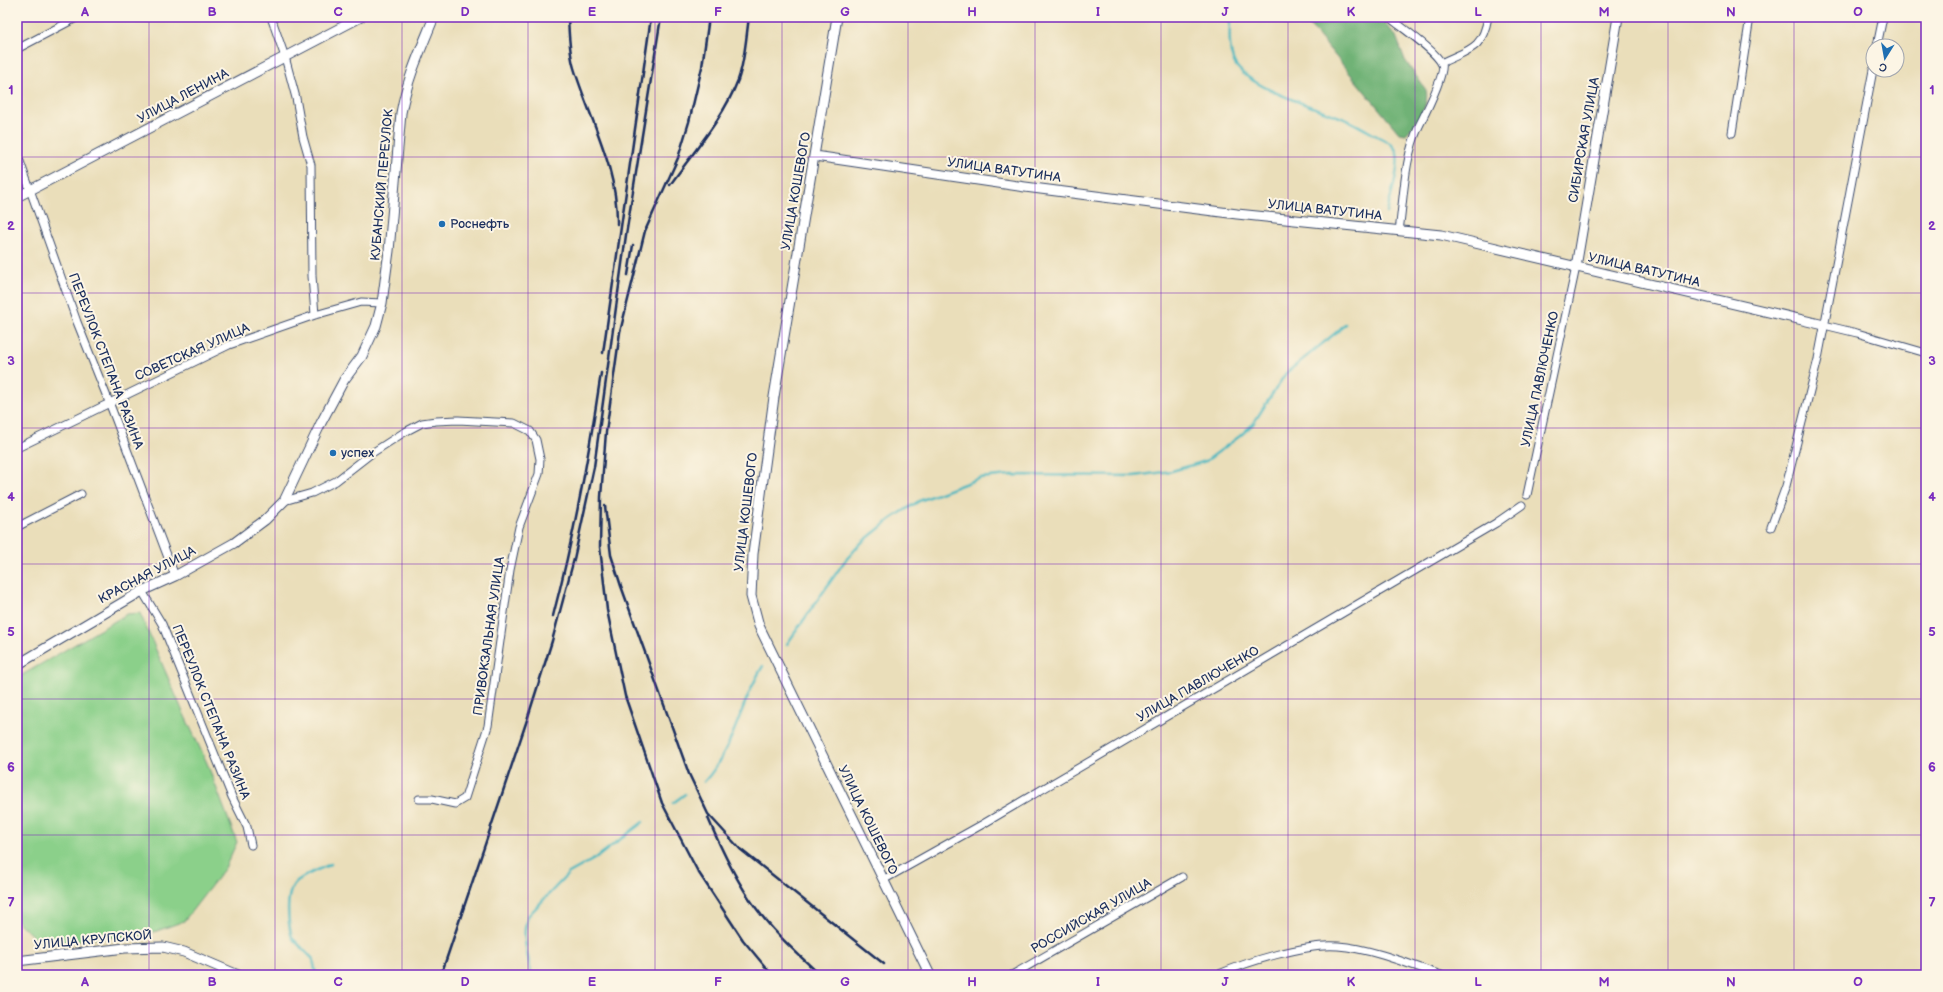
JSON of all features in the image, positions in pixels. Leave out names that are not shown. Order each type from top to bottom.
[{"type":"street","points":[[17,49],[78,17]]},
{"type":"street","points":[[270,17],[285,57],[311,165],[312,276],[314,315]]},
{"type":"street","name":"УЛИЦА ЛЕНИНА","points":[[17,197],[361,17]]},
{"type":"street","name":"КУБАНСКИЙ ПЕРЕУЛОК","points":[[362,356],[376,326],[382,303],[389,251],[401,113],[413,66],[434,17]]},
{"type":"street","name":"УЛИЦА КОШЕВОГО","points":[[838,17],[816,156],[774,397],[753,554],[751,596],[759,626],[930,975]]},
{"type":"street","points":[[1389,17],[1427,48],[1441,63],[1443,68],[1437,88],[1413,139],[1399,232]]},
{"type":"street","points":[[1441,63],[1472,48],[1481,41],[1488,17]]},
{"type":"street","name":"СИБИРСКАЯ УЛИЦА","points":[[1576,267],[1618,17]]},
{"type":"street","points":[[1732,133],[1750,17]]},
{"type":"street","points":[[1879,38],[1883,17]]},
{"type":"street","points":[[1771,527],[1790,472],[1818,359],[1871,78]]},
{"type":"street","name":"ПЕРЕУЛОК СТЕПАНА РАЗИНА","points":[[17,153],[76,322],[110,402],[175,576]]},
{"type":"street","name":"УЛИЦА ВАТУТИНА","points":[[816,156],[1040,189],[1238,214],[1455,238],[1857,333],[1926,353]]},
{"type":"street","name":"УЛИЦА ПАВЛЮЧЕНКО","points":[[1527,495],[1576,267]]},
{"type":"street","name":"СОВЕТСКАЯ УЛИЦА","points":[[17,448],[229,345],[314,315],[361,302],[382,303]]},
{"type":"street","name":"КРАСНАЯ УЛИЦА","points":[[17,665],[142,591],[175,576],[234,543],[265,520],[284,501],[321,423],[341,386],[362,356]]},
{"type":"street","name":"КРАСНАЯ УЛИЦА","points":[[284,501],[312,493],[336,481],[372,453],[403,433],[422,423],[458,420],[514,424],[530,431]]},
{"type":"street","name":"ПРИВОКЗАЛЬНАЯ УЛИЦА","points":[[419,799],[432,799],[455,804],[465,798],[488,726],[510,570],[519,527],[539,474],[539,448],[530,431]]},
{"type":"street","points":[[17,527],[81,494]]},
{"type":"street","name":"УЛИЦА ПАВЛЮЧЕНКО","points":[[883,880],[983,824],[1483,531],[1522,505]]},
{"type":"street","name":"ПЕРЕУЛОК СТЕПАНА РАЗИНА","points":[[142,591],[162,624],[232,797],[247,827],[251,845]]},
{"type":"street","name":"РОССИЙСКАЯ УЛИЦА","points":[[1012,975],[1182,877]]},
{"type":"street","points":[[1217,975],[1296,950],[1320,946],[1338,946],[1362,950],[1441,975]]},
{"type":"street","name":"УЛИЦА КРУПСКОЙ","points":[[17,961],[125,948],[163,947],[184,952],[238,975]]},
{"type":"green space","points":[[1303,17],[1380,17],[1396,36],[1405,60],[1426,90],[1427,96],[1424,108],[1418,120],[1406,134],[1399,133]]},
{"type":"green space","points":[[140,613],[207,763],[237,842],[225,868],[184,921],[146,935],[87,939],[42,945],[17,921],[17,678],[127,614]]},
{"type":"waterway","points":[[1230,17],[1232,57],[1241,72],[1253,81],[1285,97],[1353,123],[1390,143],[1396,150],[1398,160],[1387,213]]},
{"type":"waterway","points":[[787,644],[844,562],[860,544],[891,519],[919,501],[980,478],[1010,475],[1134,476],[1172,471],[1206,461],[1240,436],[1253,424],[1286,373],[1345,324]]},
{"type":"waterway","points":[[704,782],[723,755],[748,695],[763,666]]},
{"type":"waterway","points":[[673,803],[685,794]]},
{"type":"waterway","points":[[531,975],[525,939],[528,916],[569,873],[596,858],[643,822]]},
{"type":"waterway","points":[[316,975],[313,959],[292,938],[288,916],[290,892],[293,886],[301,878],[331,864]]},
{"type":"railway","points":[[568,17],[572,62],[608,164],[613,183],[617,224]]},
{"type":"railway","points":[[603,353],[651,17]]},
{"type":"railway","points":[[441,975],[527,720],[552,641],[574,559],[594,467],[626,235],[661,17]]},
{"type":"railway","points":[[709,17],[702,67],[689,122],[678,158],[645,231],[620,332],[606,432],[601,497],[600,547],[607,610],[625,696],[662,803],[697,870],[743,940],[772,975]]},
{"type":"railway","points":[[670,185],[716,121],[732,94],[742,65],[749,17]]},
{"type":"railway","points":[[628,275],[633,245]]},
{"type":"railway","points":[[553,616],[568,556],[601,373]]},
{"type":"railway","points":[[605,506],[611,555],[621,586],[689,774],[708,814],[740,849],[884,964]]},
{"type":"railway","points":[[708,818],[729,864],[756,908],[778,935],[820,975]]},
{"type":"place","name":"Роснефть","points":[[442,224]]},
{"type":"place","name":"успех","points":[[333,453]]}]
